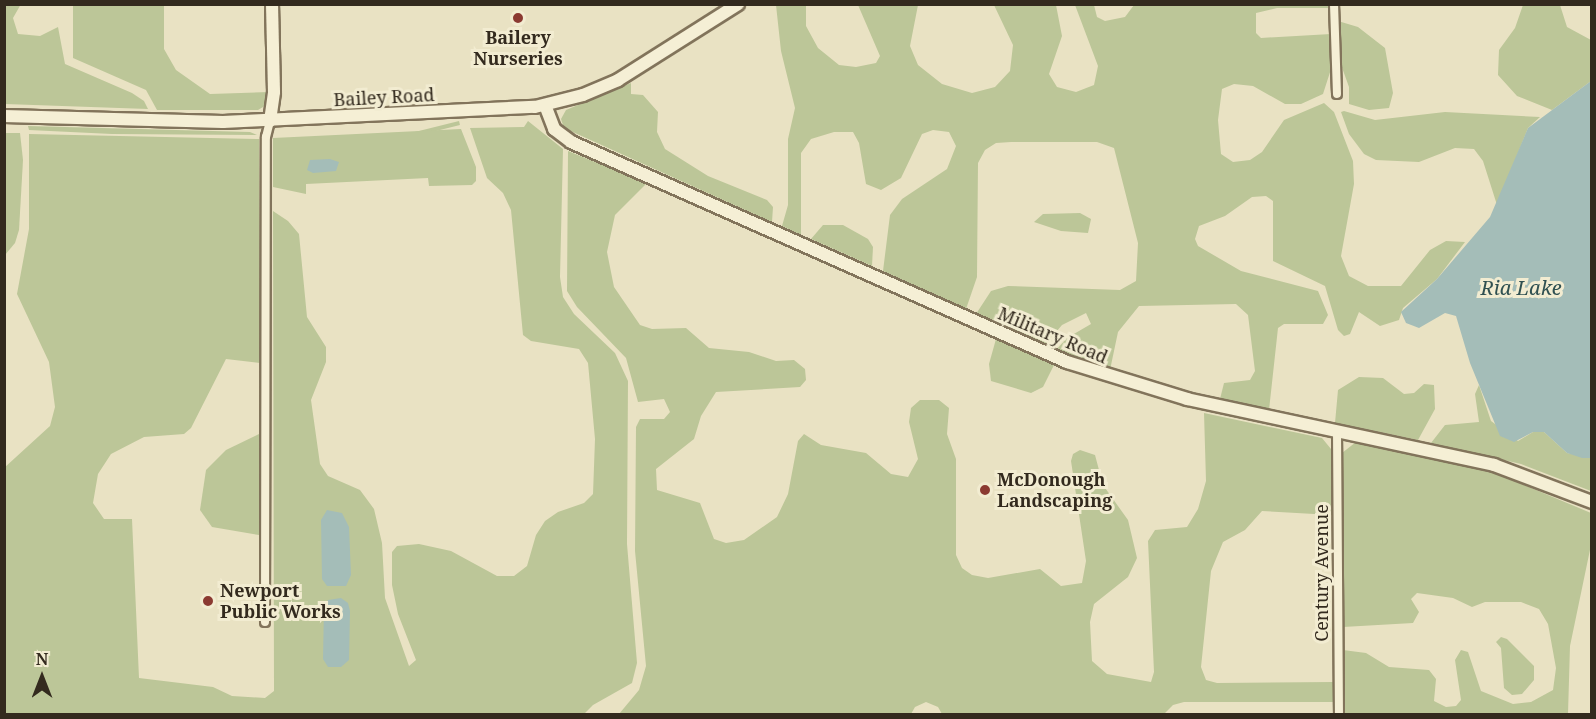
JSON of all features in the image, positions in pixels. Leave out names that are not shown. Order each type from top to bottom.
[{"type":"street","points":[[266,622],[266,137],[274,92],[272,4]]},
{"type":"street","name":"Bailey Road","points":[[4,116],[270,121],[545,105],[583,95],[630,75],[738,4]]},
{"type":"street","points":[[1334,4],[1337,94]]},
{"type":"street","name":"Military Road","points":[[545,105],[554,129],[571,142],[1056,358],[1160,392],[1494,465],[1592,502]]},
{"type":"street","name":"Century Avenue","points":[[1337,431],[1339,714]]},
{"type":"green space","points":[[21,4],[13,18],[18,34],[40,36],[58,27],[65,64],[132,93],[144,101],[148,109],[5,104],[5,5]]},
{"type":"green space","points":[[73,5],[164,5],[164,49],[176,70],[210,94],[269,92],[268,104],[258,110],[157,110],[146,90],[73,58]]},
{"type":"green space","points":[[776,5],[806,5],[806,26],[818,48],[839,65],[856,67],[876,63],[880,56],[858,5],[918,5],[910,46],[918,65],[942,84],[972,93],[995,87],[1010,71],[1013,45],[994,5],[1056,5],[1062,36],[1049,74],[1057,87],[1076,92],[1094,85],[1098,66],[1075,5],[1094,5],[1097,17],[1105,21],[1125,17],[1134,5],[1331,5],[1331,8],[1277,8],[1256,13],[1256,33],[1261,38],[1331,34],[1332,66],[1323,94],[1301,104],[1285,104],[1253,86],[1234,84],[1222,89],[1218,120],[1221,154],[1233,162],[1250,160],[1262,152],[1284,120],[1324,103],[1334,112],[1353,161],[1354,184],[1341,256],[1349,276],[1368,286],[1401,286],[1430,250],[1446,241],[1465,242],[1437,279],[1403,308],[1399,320],[1380,326],[1359,312],[1350,334],[1344,336],[1338,330],[1325,286],[1273,261],[1273,201],[1266,196],[1252,197],[1225,216],[1199,226],[1195,239],[1198,246],[1241,271],[1318,291],[1328,315],[1323,324],[1284,324],[1278,328],[1269,410],[1220,399],[1224,383],[1250,380],[1255,371],[1248,315],[1236,304],[1139,306],[1118,332],[1110,370],[1056,350],[1067,338],[1091,324],[1086,313],[1062,325],[1045,345],[976,314],[991,291],[1008,286],[1120,290],[1136,281],[1138,243],[1114,148],[1097,142],[1011,142],[996,143],[985,150],[978,163],[977,277],[966,309],[883,271],[890,215],[902,199],[947,169],[956,146],[949,132],[933,130],[922,134],[901,178],[881,190],[866,184],[859,143],[853,132],[834,132],[811,139],[801,153],[801,235],[782,226],[788,205],[788,139],[795,108],[781,51]]},
{"type":"green space","points":[[1523,5],[1560,5],[1567,27],[1591,40],[1591,81],[1552,110],[1517,96],[1498,75],[1499,50],[1515,28]]},
{"type":"green space","points":[[1338,21],[1358,27],[1385,48],[1393,93],[1389,108],[1369,110],[1349,104],[1349,87],[1340,62]]},
{"type":"green space","points":[[631,83],[631,94],[643,95],[658,112],[657,132],[665,149],[708,176],[767,200],[773,207],[772,222],[564,128],[561,119],[566,110]]},
{"type":"green space","points":[[1341,112],[1375,120],[1445,112],[1540,117],[1528,128],[1497,205],[1483,161],[1474,149],[1455,148],[1419,162],[1376,160],[1364,154],[1349,134]]},
{"type":"green space","points":[[459,121],[460,125],[288,168],[287,164]]},
{"type":"green space","points":[[528,121],[563,149],[560,277],[563,297],[574,314],[615,353],[628,381],[627,544],[637,663],[632,683],[593,705],[584,714],[5,714],[4,468],[50,426],[55,407],[49,362],[17,294],[29,229],[29,134],[259,139],[260,363],[226,359],[191,428],[184,434],[144,437],[111,454],[98,474],[93,503],[104,519],[132,519],[139,678],[213,687],[232,696],[265,698],[274,691],[273,211],[288,221],[299,234],[307,317],[326,347],[326,362],[311,400],[320,464],[328,476],[360,490],[374,509],[382,543],[385,598],[409,666],[416,660],[398,614],[392,585],[392,552],[397,546],[419,544],[451,551],[497,576],[514,576],[527,566],[536,535],[545,521],[558,512],[584,503],[593,494],[595,439],[588,363],[579,349],[531,341],[523,335],[511,210],[503,193],[487,178],[470,128],[524,127]]},
{"type":"green space","points":[[28,126],[250,132],[257,135],[112,134],[29,130]]},
{"type":"green space","points":[[461,129],[476,167],[476,181],[472,185],[429,186],[428,178],[306,184],[306,194],[273,187],[273,138]]},
{"type":"green space","points":[[5,133],[20,133],[23,160],[19,230],[15,243],[5,255]]},
{"type":"green space","points":[[568,151],[647,183],[615,215],[607,252],[614,287],[640,325],[652,329],[686,328],[709,348],[749,352],[776,361],[794,360],[805,369],[806,380],[800,387],[716,392],[701,416],[694,439],[656,469],[657,490],[700,503],[714,539],[726,543],[744,540],[777,517],[788,494],[798,441],[804,434],[821,445],[866,453],[891,474],[908,477],[918,459],[909,422],[911,408],[920,400],[939,400],[949,408],[947,434],[956,459],[956,555],[962,568],[972,575],[988,578],[1040,569],[1061,586],[1082,583],[1086,561],[1071,461],[1073,454],[1080,450],[1095,455],[1103,485],[1128,520],[1137,558],[1128,577],[1094,604],[1090,622],[1092,661],[1107,674],[1151,682],[1154,672],[1148,541],[1155,530],[1187,527],[1198,509],[1206,481],[1204,413],[1322,438],[1331,449],[1332,515],[1262,511],[1245,530],[1223,542],[1211,571],[1201,667],[1206,680],[1217,683],[1333,682],[1334,702],[1184,702],[1173,705],[1164,714],[942,714],[938,707],[926,702],[915,707],[911,714],[619,714],[639,690],[646,666],[635,551],[636,427],[640,419],[664,419],[670,412],[664,399],[638,402],[626,358],[577,307],[567,291]]},
{"type":"green space","points":[[1080,213],[1091,219],[1088,233],[1061,231],[1034,222],[1043,214]]},
{"type":"green space","points":[[823,225],[843,225],[868,239],[873,247],[872,266],[811,239]]},
{"type":"green space","points":[[996,339],[1054,365],[1043,387],[1031,393],[991,381],[989,364]]},
{"type":"green space","points":[[1359,377],[1383,378],[1404,394],[1414,393],[1424,384],[1434,385],[1435,409],[1418,440],[1335,423],[1338,390]]},
{"type":"green space","points":[[1479,385],[1491,421],[1518,441],[1533,432],[1544,432],[1567,453],[1591,458],[1591,491],[1521,464],[1431,443],[1445,425],[1479,422],[1475,394]]},
{"type":"green space","points":[[259,434],[259,535],[212,527],[200,510],[206,470],[226,450]]},
{"type":"green space","points":[[1356,442],[1498,474],[1591,513],[1591,545],[1570,646],[1568,714],[1343,714],[1343,650],[1366,653],[1389,667],[1429,670],[1436,679],[1434,701],[1446,707],[1456,706],[1461,700],[1455,660],[1461,650],[1468,652],[1481,691],[1513,704],[1531,702],[1553,690],[1556,668],[1548,624],[1539,609],[1521,602],[1485,602],[1472,607],[1453,598],[1417,593],[1411,599],[1419,612],[1413,623],[1343,627],[1342,453]]},
{"type":"green space","points":[[1501,637],[1507,639],[1534,666],[1534,680],[1522,694],[1512,695],[1504,688],[1501,648],[1496,642]]},
{"type":"water","name":"Ria Lake","points":[[1591,81],[1592,458],[1582,458],[1567,453],[1544,432],[1533,432],[1514,442],[1500,436],[1470,363],[1456,316],[1445,313],[1419,328],[1406,323],[1401,312],[1437,279],[1490,217],[1528,128]]},
{"type":"water","points":[[330,159],[339,162],[336,171],[313,173],[307,170],[310,160]]},
{"type":"water","points":[[327,510],[342,513],[349,527],[351,575],[346,586],[327,586],[322,579],[321,520]]},
{"type":"water","points":[[341,598],[348,603],[350,611],[349,660],[341,667],[328,667],[323,659],[324,606],[328,600]]},
{"type":"place","name":"Bailery Nurseries","points":[[518,18]]},
{"type":"place","name":"McDonough Landscaping","points":[[985,490]]},
{"type":"place","name":"Newport Public Works","points":[[208,601]]}]
